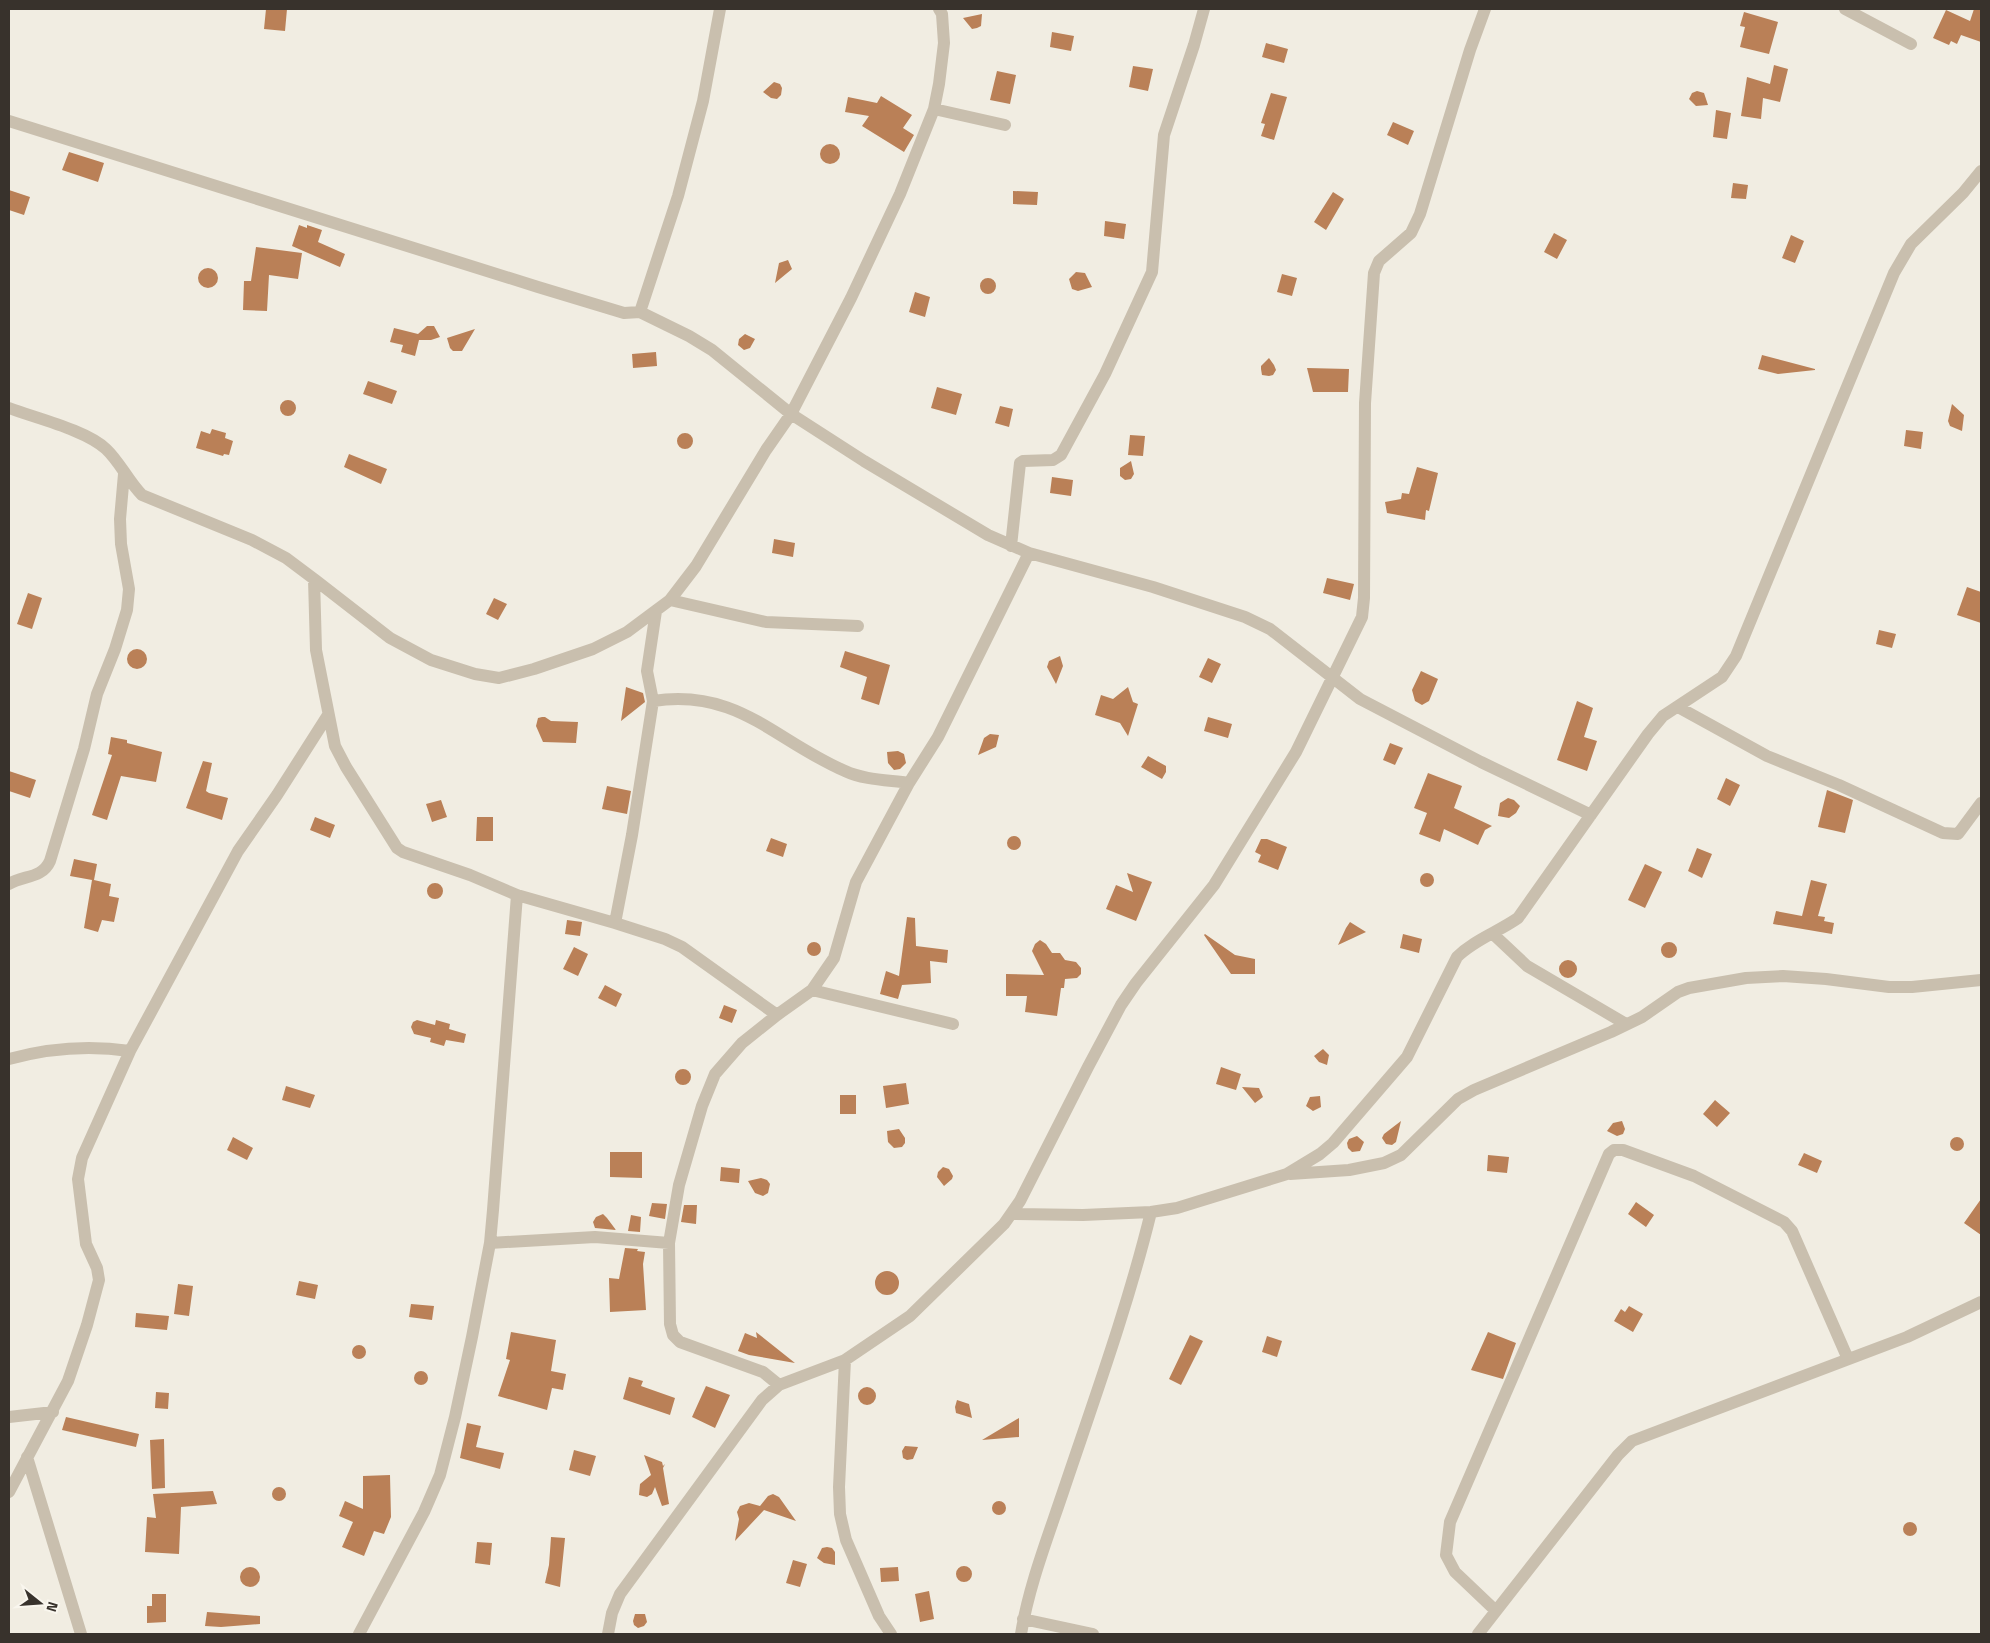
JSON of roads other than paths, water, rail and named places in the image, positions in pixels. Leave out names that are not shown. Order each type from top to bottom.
[{"type":"street","points":[[640,312],[678,196],[703,101],[720,9]]},
{"type":"street","points":[[9,408],[85,435],[105,448],[142,495],[252,540],[286,558],[390,638],[431,660],[475,674],[499,678],[534,669],[593,649],[627,632],[670,600],[696,566],[766,450],[791,414],[851,298],[900,194],[934,109],[944,43],[942,14],[939,9]]},
{"type":"street","points":[[1011,546],[1020,463],[1023,461],[1054,460],[1061,455],[1105,374],[1152,272],[1164,136],[1194,46],[1204,9]]},
{"type":"street","points":[[608,1634],[612,1612],[620,1594],[762,1400],[779,1385],[845,1360],[910,1316],[985,1244],[1012,1214],[1121,1005],[1136,983],[1214,885],[1296,752],[1362,617],[1364,598],[1365,404],[1374,273],[1379,261],[1411,233],[1420,214],[1470,50],[1485,9]]},
{"type":"street","points":[[1845,9],[1911,44]]},
{"type":"street","points":[[934,109],[1005,125]]},
{"type":"street","points":[[9,121],[538,287],[624,313],[640,312],[712,350],[791,414],[864,461],[988,535],[1029,553],[1153,587],[1245,618],[1270,629],[1360,699],[1481,762],[1591,815]]},
{"type":"street","points":[[1288,1174],[1333,1144],[1408,1057],[1457,957],[1466,948],[1518,918],[1648,734],[1663,716],[1722,677],[1736,656],[1894,273],[1910,244],[1963,192],[1981,171]]},
{"type":"street","points":[[9,884],[38,874],[47,868],[84,749],[97,694],[127,610],[129,589],[121,544],[120,519],[124,474]]},
{"type":"street","points":[[779,1385],[763,1372],[680,1342],[673,1336],[670,1324],[669,1243],[679,1185],[702,1106],[715,1074],[742,1043],[777,1014],[812,990],[834,958],[856,882],[909,783],[938,737],[1029,553]]},
{"type":"street","points":[[314,579],[316,650],[335,746],[397,848],[470,874],[517,895],[615,923],[682,946],[777,1014]]},
{"type":"street","points":[[670,600],[766,622],[858,626]]},
{"type":"street","points":[[615,923],[632,835],[653,700],[647,671],[656,611]]},
{"type":"street","points":[[653,700],[675,697],[695,699],[734,709],[753,717],[846,772],[909,783]]},
{"type":"street","points":[[1678,706],[1766,756],[1839,785],[1943,832],[1958,834],[1981,803]]},
{"type":"street","points":[[9,1492],[68,1381],[87,1325],[99,1280],[86,1244],[78,1179],[82,1158],[130,1051],[238,851],[328,714]]},
{"type":"street","points":[[359,1634],[424,1512],[440,1475],[455,1417],[490,1243],[517,895]]},
{"type":"street","points":[[1493,934],[1527,966],[1626,1024]]},
{"type":"street","points":[[1012,1214],[1083,1215],[1151,1212],[1177,1208],[1288,1174],[1349,1170],[1384,1163],[1400,1154],[1458,1099],[1474,1090],[1642,1017],[1678,992],[1746,978],[1783,976],[1912,987],[1981,980]]},
{"type":"street","points":[[812,990],[953,1024]]},
{"type":"street","points":[[9,1059],[32,1053],[82,1047],[130,1051]]},
{"type":"street","points":[[1496,1610],[1455,1572],[1446,1555],[1450,1522],[1609,1154],[1614,1150],[1623,1150],[1694,1176],[1784,1222],[1792,1231],[1848,1359]]},
{"type":"street","points":[[1021,1634],[1023,1620],[1042,1555],[1115,1340],[1138,1265],[1151,1212]]},
{"type":"street","points":[[490,1243],[594,1237],[669,1243]]},
{"type":"street","points":[[1478,1634],[1618,1454],[1632,1441],[1907,1337],[1981,1302]]},
{"type":"street","points":[[845,1360],[839,1487],[840,1514],[846,1540],[879,1616],[891,1634]]},
{"type":"street","points":[[9,1417],[53,1412]]},
{"type":"street","points":[[27,1457],[81,1634]]},
{"type":"street","points":[[1023,1620],[1093,1634]]}]
